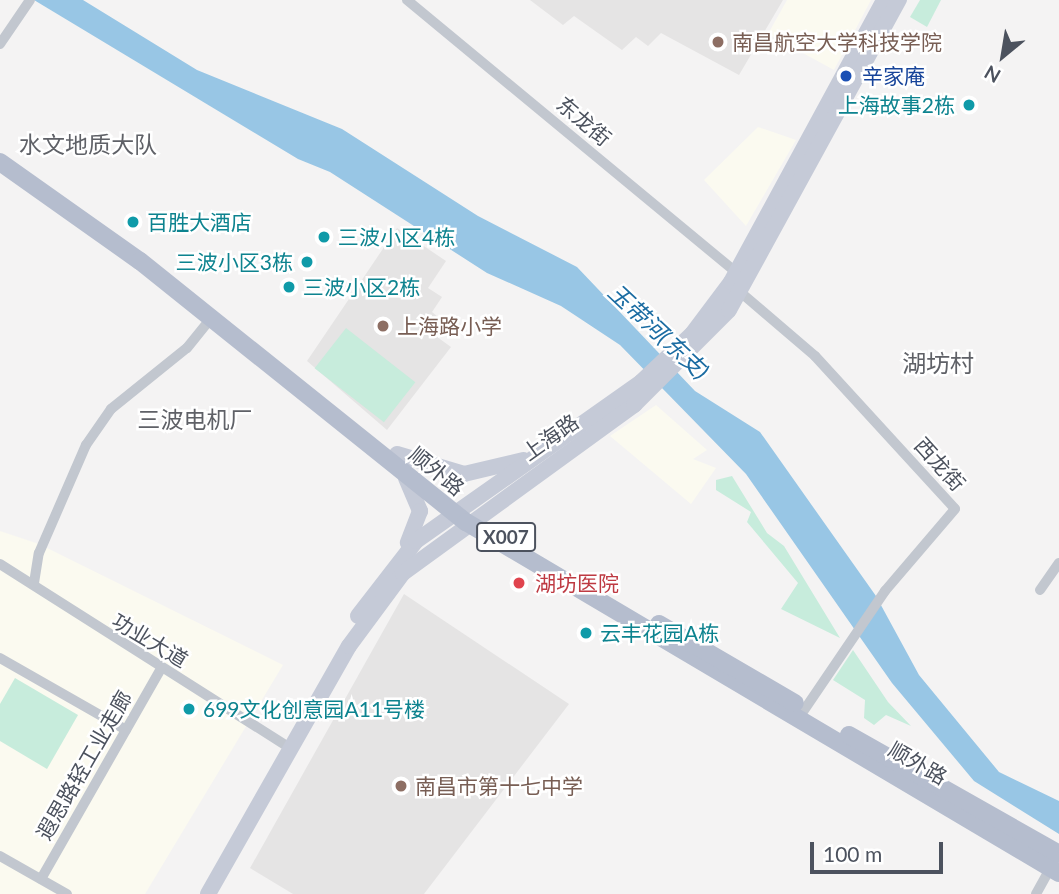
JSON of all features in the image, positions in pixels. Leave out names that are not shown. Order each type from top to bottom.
[{"type":"main road","name":"上海路","points":[[694,341],[736,272],[884,0]]},
{"type":"main road","name":"上海路","points":[[198,894],[284,744],[400,556],[465,515],[647,385],[694,341],[739,291],[899,0]]},
{"type":"main road","name":"顺外路","points":[[0,150],[150,256],[397,454],[465,515]]},
{"type":"main road","name":"顺外路","points":[[0,162],[211,318],[403,473],[465,515],[801,714],[1057,860]]},
{"type":"main road","name":"上海路","points":[[208,894],[370,615],[422,554],[538,455],[647,385]]},
{"type":"main road","points":[[397,454],[464,474],[538,455]]},
{"type":"main road","points":[[400,556],[420,511],[403,473]]},
{"type":"street","name":"东龙街","points":[[407,0],[736,272]]},
{"type":"street","points":[[0,44],[29,2]]},
{"type":"street","name":"西龙街","points":[[739,291],[815,356],[955,509],[885,591],[801,714]]},
{"type":"street","points":[[34,583],[39,552],[86,445],[111,409],[187,348],[211,318]]},
{"type":"street","points":[[1040,590],[1059,563]]},
{"type":"street","name":"功业大道","points":[[0,565],[34,583],[61,608],[284,744]]},
{"type":"street","points":[[3,660],[126,730]]},
{"type":"street","name":"遐思路轻工业走廊","points":[[41,879],[161,669]]},
{"type":"street","points":[[0,856],[67,894]]},
{"type":"street","points":[[1036,894],[1057,860]]},
{"type":"shaded area","name":"南昌航空大学科技学院","points":[[530,0],[783,0],[739,75],[661,33],[648,46],[636,37],[622,50],[574,16],[563,25]]},
{"type":"shaded area","points":[[787,0],[871,0],[834,70],[768,34]]},
{"type":"shaded area","points":[[758,127],[796,140],[746,226],[704,180]]},
{"type":"shaded area","name":"上海路小学","points":[[397,228],[446,261],[428,288],[442,297],[432,312],[438,317],[433,334],[451,347],[387,430],[307,361]]},
{"type":"shaded area","points":[[656,405],[707,450],[693,459],[716,468],[691,504],[610,436]]},
{"type":"shaded area","points":[[0,531],[39,544],[283,665],[145,894],[0,894]]},
{"type":"shaded area","name":"南昌市第十七中学","points":[[404,594],[569,704],[424,894],[293,894],[250,868]]},
{"type":"green space","points":[[920,0],[941,0],[927,27],[910,17]]},
{"type":"green space","points":[[346,328],[415,382],[384,422],[315,368]]},
{"type":"green space","points":[[732,476],[767,533],[784,546],[840,638],[781,609],[798,583],[747,522],[751,512],[716,490],[716,480]]},
{"type":"green space","points":[[853,650],[888,702],[911,726],[886,715],[874,725],[864,718],[865,700],[833,680]]},
{"type":"green space","points":[[15,678],[78,715],[47,769],[0,741],[0,704]]},
{"type":"water","points":[[34,0],[83,0],[197,70],[342,129],[478,216],[577,267],[695,391],[760,432],[876,596],[919,675],[999,772],[1059,801],[1059,834],[974,781],[892,683],[746,474],[620,345],[561,306],[487,273],[330,172],[298,159]]},
{"type":"place","name":"南昌航空大学科技学院","points":[[718,42]]},
{"type":"place","name":"辛家庵","points":[[846,76]]},
{"type":"place","name":"上海故事2栋","points":[[969,105]]},
{"type":"place","name":"百胜大酒店","points":[[133,222]]},
{"type":"place","name":"三波小区4栋","points":[[324,237]]},
{"type":"place","name":"三波小区3栋","points":[[307,262]]},
{"type":"place","name":"三波小区2栋","points":[[289,287]]},
{"type":"place","name":"上海路小学","points":[[383,326]]},
{"type":"place","name":"湖坊医院","points":[[519,583]]},
{"type":"place","name":"云丰花园A栋","points":[[586,633]]},
{"type":"place","name":"699文化创意园A11号楼","points":[[189,709]]},
{"type":"place","name":"南昌市第十七中学","points":[[401,786]]},
{"type":"district","name":"水文地质大队","points":[[88,144]]},
{"type":"district","name":"湖坊村","points":[[938,363]]},
{"type":"district","name":"三波电机厂","points":[[195,419]]},
{"type":"water label","name":"玉带河(东支)","points":[[659,331]]}]
